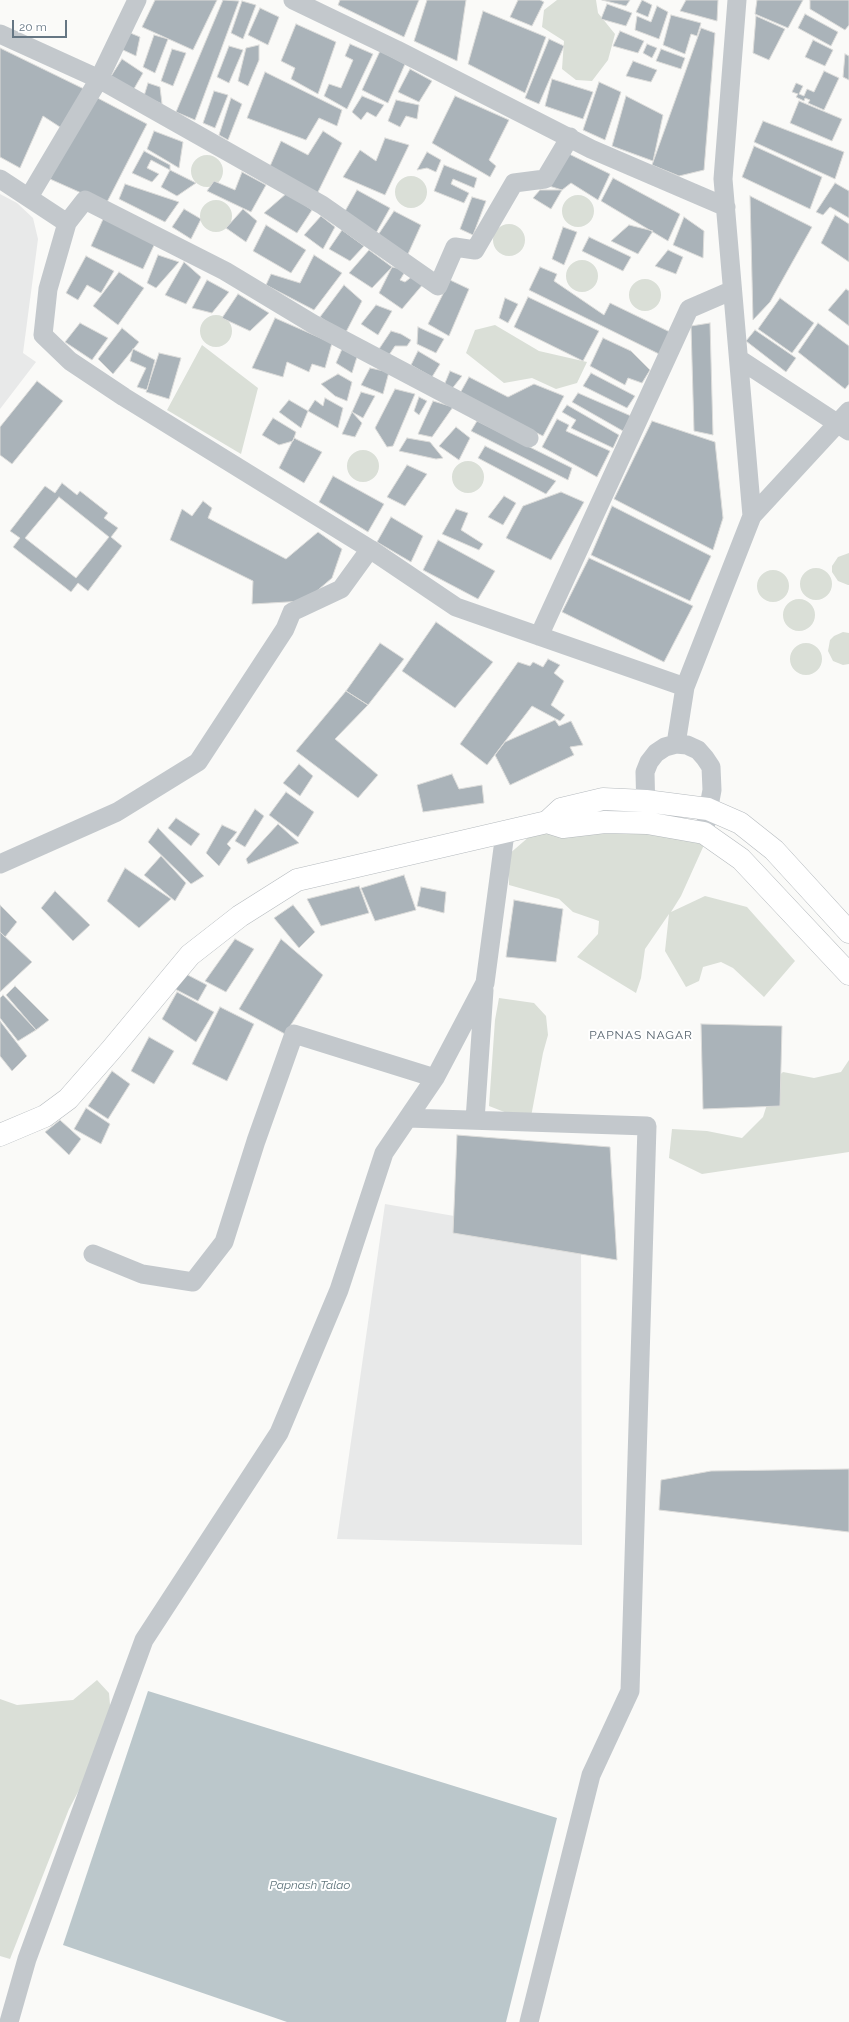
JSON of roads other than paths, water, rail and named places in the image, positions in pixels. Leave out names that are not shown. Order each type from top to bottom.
[{"type":"main road","points":[[0,1135],[45,1116],[68,1099],[112,1050],[190,955],[240,916],[297,880],[548,822],[561,809],[603,799],[646,801],[708,809],[740,823],[774,850],[849,932]]},
{"type":"main road","points":[[548,822],[563,827],[605,822],[647,823],[704,833],[741,859],[849,974]]},
{"type":"street","points":[[29,197],[99,79],[137,0]]},
{"type":"street","points":[[293,0],[397,50],[570,138],[726,207]]},
{"type":"street","points":[[737,0],[723,179],[752,516]]},
{"type":"street","points":[[0,34],[99,79],[322,205],[438,286],[455,247],[475,250],[514,183],[545,179],[570,138]]},
{"type":"street","points":[[0,179],[29,197],[67,224]]},
{"type":"street","points":[[529,438],[313,324],[225,271],[85,200],[67,224],[48,288],[43,335],[70,361],[370,549],[456,607],[685,687]]},
{"type":"street","points":[[539,636],[689,309],[726,293]]},
{"type":"street","points":[[676,744],[685,687],[752,516],[845,422],[739,359]]},
{"type":"street","points":[[0,864],[117,812],[198,762],[285,628],[292,612],[341,589],[370,549]]},
{"type":"street","points":[[647,823],[645,772],[649,762],[656,753],[666,747],[676,744],[688,745],[698,750],[706,758],[711,767],[712,790],[704,833]]},
{"type":"street","points":[[475,1120],[485,983],[505,833]]},
{"type":"street","points":[[9,2022],[27,1959],[144,1640],[280,1433],[339,1290],[384,1153],[435,1078],[485,983]]},
{"type":"street","points":[[93,1254],[142,1274],[192,1282],[224,1242],[256,1141],[294,1034],[435,1078]]},
{"type":"street","points":[[408,1118],[647,1126],[630,1691],[591,1774],[529,2022]]},
{"type":"water","name":"Papnash Talao","points":[[148,1691],[557,1818],[506,2022],[287,2022],[63,1945]]},
{"type":"district","name":"PAPNAS NAGAR","points":[[641,1035]]}]
